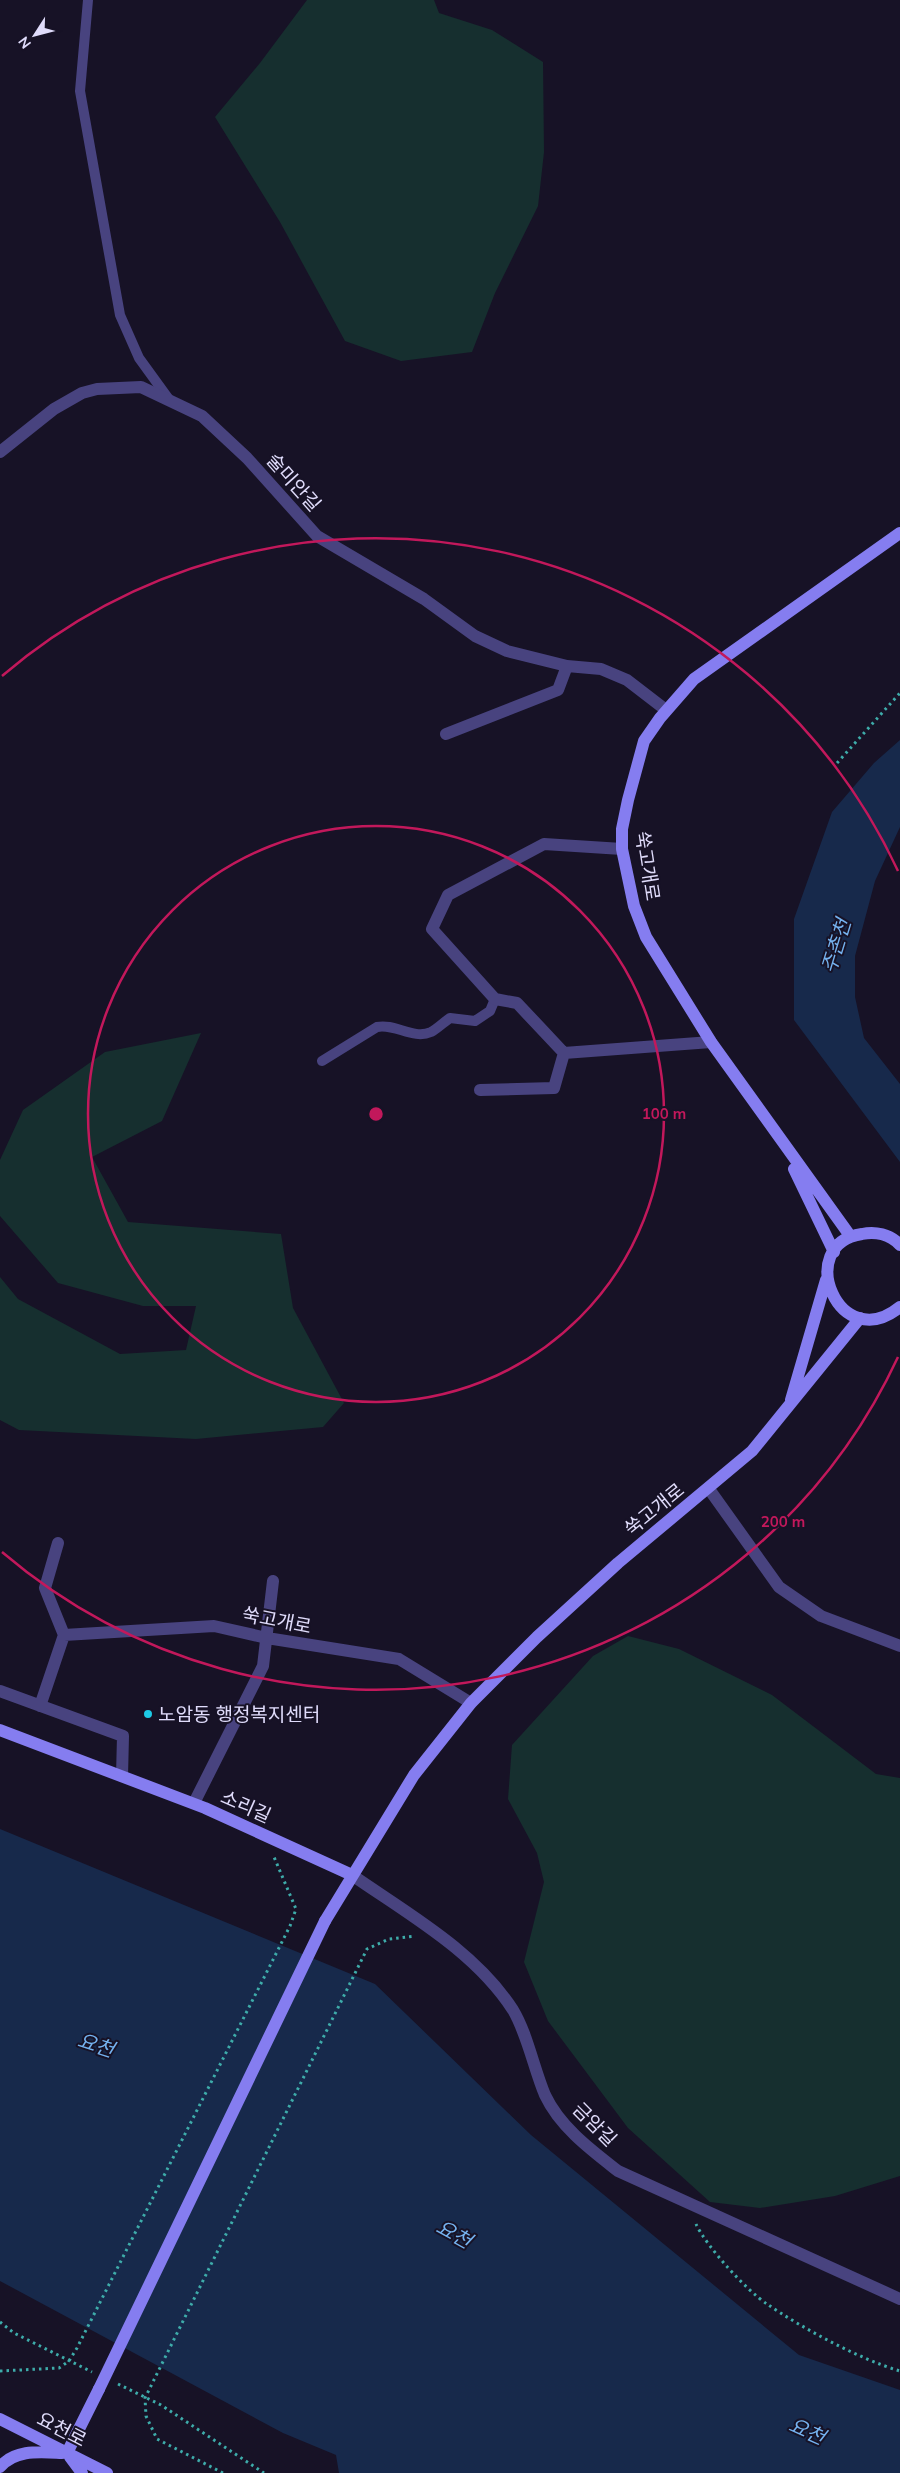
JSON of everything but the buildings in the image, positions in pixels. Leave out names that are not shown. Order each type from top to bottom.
[{"type":"street","name":"술미안길","points":[[0,452],[54,409],[82,393],[97,389],[141,387],[168,398],[202,416],[247,458],[317,536],[424,599],[475,636],[507,651],[566,666],[601,669],[627,680],[666,710]]},
{"type":"street","name":"쑥고개로","points":[[851,1237],[711,1042],[646,937],[634,906],[622,849],[622,829],[644,741],[666,710],[694,679],[900,533]]},
{"type":"street","points":[[446,734],[558,690],[566,666]]},
{"type":"street","points":[[564,1053],[517,1003],[495,998],[432,929],[448,896],[544,844],[622,849]]},
{"type":"street","points":[[564,1053],[711,1042]]},
{"type":"street","points":[[480,1090],[554,1088],[564,1053]]},
{"type":"street","points":[[780,1140],[834,1252]]},
{"type":"street","points":[[789,1408],[826,1278],[828,1264],[834,1252],[843,1241],[871,1232],[885,1235],[900,1245]]},
{"type":"street","points":[[826,1278],[830,1292],[837,1304],[847,1313],[860,1318],[874,1319],[888,1316],[900,1307]]},
{"type":"street","name":"쑥고개로","points":[[67,2453],[325,1922],[414,1775],[471,1703],[537,1637],[618,1563],[709,1489],[752,1451],[789,1408],[860,1318]]},
{"type":"street","name":"쑥고개로","points":[[709,1489],[779,1587],[821,1616],[900,1646]]},
{"type":"street","points":[[40,1706],[64,1635],[46,1588],[58,1543]]},
{"type":"street","points":[[194,1804],[263,1666],[273,1581]]},
{"type":"street","name":"쑥고개로","points":[[64,1635],[214,1626],[267,1638],[399,1659],[471,1703]]},
{"type":"street","points":[[0,1691],[123,1736],[122,1776]]},
{"type":"street","name":"소리길","points":[[0,1730],[194,1804],[352,1875]]},
{"type":"street","name":"금암길","points":[[352,1875],[435,1934],[478,1967],[492,1981],[514,2012],[546,2097],[562,2120],[584,2144],[618,2171],[900,2299]]},
{"type":"street","name":"요천로","points":[[0,2419],[107,2473]]},
{"type":"street","points":[[0,2467],[17,2455],[32,2452],[67,2453],[82,2473]]},
{"type":"lane","points":[[88,0],[80,91],[120,315],[139,358],[168,398]]},
{"type":"lane","points":[[322,1062],[376,1026],[386,1024],[418,1035],[430,1032],[450,1018],[475,1021],[490,1011],[495,998]]},
{"type":"path","points":[[837,763],[900,693]]},
{"type":"path","points":[[0,2372],[59,2368],[69,2361],[290,1926],[296,1909],[266,1835]]},
{"type":"path","points":[[224,2473],[157,2439],[146,2416],[145,2398],[367,1949],[389,1939],[435,1934]]},
{"type":"path","points":[[686,2202],[702,2238],[765,2303],[820,2336],[900,2371]]},
{"type":"path","points":[[0,2322],[14,2334],[94,2373]]},
{"type":"path","points":[[111,2381],[161,2405],[264,2473]]},
{"type":"green space","points":[[307,0],[434,0],[439,13],[492,30],[543,62],[544,152],[538,206],[495,293],[472,352],[401,361],[345,341],[280,222],[215,117],[260,63]]},
{"type":"green space","points":[[201,1033],[162,1121],[92,1157],[128,1222],[281,1234],[293,1308],[344,1403],[323,1427],[196,1439],[19,1430],[0,1420],[0,1277],[18,1299],[120,1354],[186,1350],[196,1306],[143,1306],[58,1283],[0,1216],[0,1160],[23,1110],[105,1052]]},
{"type":"green space","points":[[628,1636],[679,1649],[772,1695],[876,1774],[900,1778],[900,2176],[835,2196],[760,2208],[710,2202],[628,2128],[548,2021],[524,1962],[544,1882],[537,1853],[508,1799],[512,1745],[593,1656]]},
{"type":"water","name":"주촌천","points":[[900,740],[900,827],[875,881],[855,956],[855,997],[864,1038],[900,1084],[900,1162],[794,1020],[794,919],[832,812],[874,763]]},
{"type":"water","name":"요천","points":[[0,1829],[375,1984],[531,2135],[799,2355],[900,2390],[900,2473],[339,2473],[336,2455],[283,2433],[0,2281]]},
{"type":"place","name":"노암동 행정복지센터","points":[[148,1714]]}]
